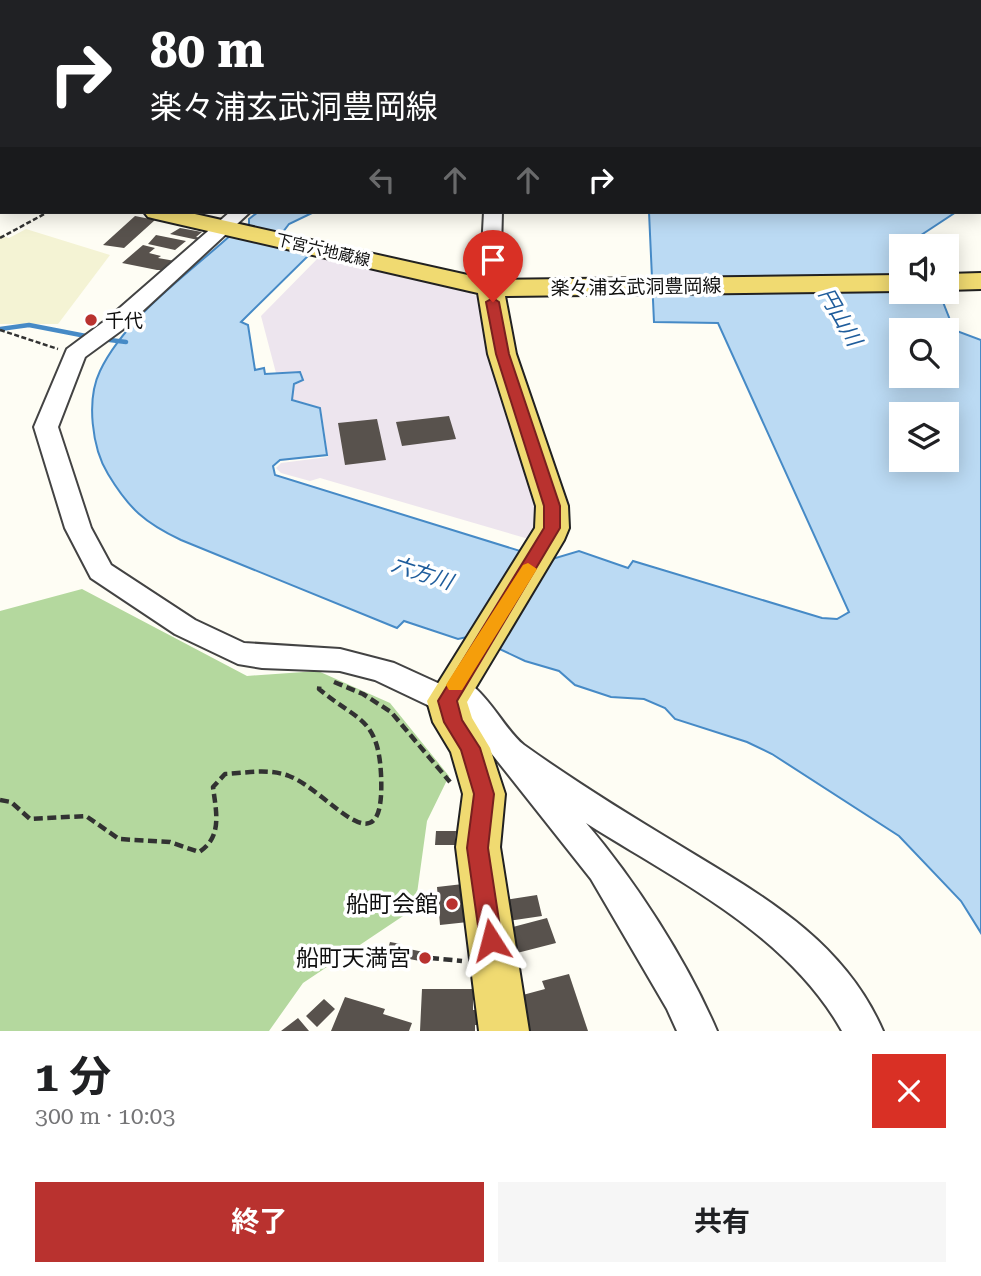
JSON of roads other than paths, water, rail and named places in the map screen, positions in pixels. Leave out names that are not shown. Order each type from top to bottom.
[{"type":"main road","name":"下宮六地蔵線","points":[[171,214],[232,222],[316,249],[499,288]]},
{"type":"main road","points":[[959,282],[981,281]]},
{"type":"main road","name":"楽々浦玄武洞豊岡線","points":[[499,288],[889,282]]},
{"type":"main road","points":[[499,288],[502,354],[552,506],[552,528],[547,540],[451,694],[453,722],[470,748],[484,794],[478,848],[504,1031]]},
{"type":"street","points":[[493,214],[499,288]]},
{"type":"street","points":[[232,222],[114,325],[75,354],[46,427],[78,528],[101,571],[185,627],[239,653],[262,657],[340,660],[383,671],[451,694],[485,720],[603,868],[681,996],[697,1031]]},
{"type":"street","points":[[505,748],[572,797],[765,917],[800,946],[834,986],[863,1031]]},
{"type":"water","points":[[255,214],[310,214],[289,224],[280,236],[312,252],[241,322],[248,325],[255,370],[264,368],[265,374],[300,372],[303,380],[294,384],[292,400],[320,408],[327,455],[280,460],[273,466],[275,475],[549,560],[579,551],[628,568],[633,561],[822,618],[837,619],[849,612],[718,323],[654,322],[649,214],[953,214],[923,234],[889,234],[889,304],[944,304],[949,318],[889,318],[889,388],[959,388],[959,332],[981,340],[981,933],[961,901],[899,836],[772,754],[747,742],[675,719],[665,708],[644,699],[611,697],[575,685],[559,671],[525,661],[472,636],[458,639],[404,621],[397,628],[181,540],[139,514],[108,474],[98,451],[92,409],[96,383],[111,351],[141,315],[232,234],[249,230],[249,219]]},
{"type":"waterway","points":[[0,329],[29,325],[91,337]]},
{"type":"waterway","points":[[102,339],[126,342]]},
{"type":"place","name":"千代","points":[[91,320]]},
{"type":"place","name":"船町会館","points":[[452,904]]},
{"type":"place","name":"船町天満宮","points":[[425,958]]},
{"type":"water label","name":"円山川","points":[[840,317]]},
{"type":"water label","name":"六方川","points":[[422,573]]}]
